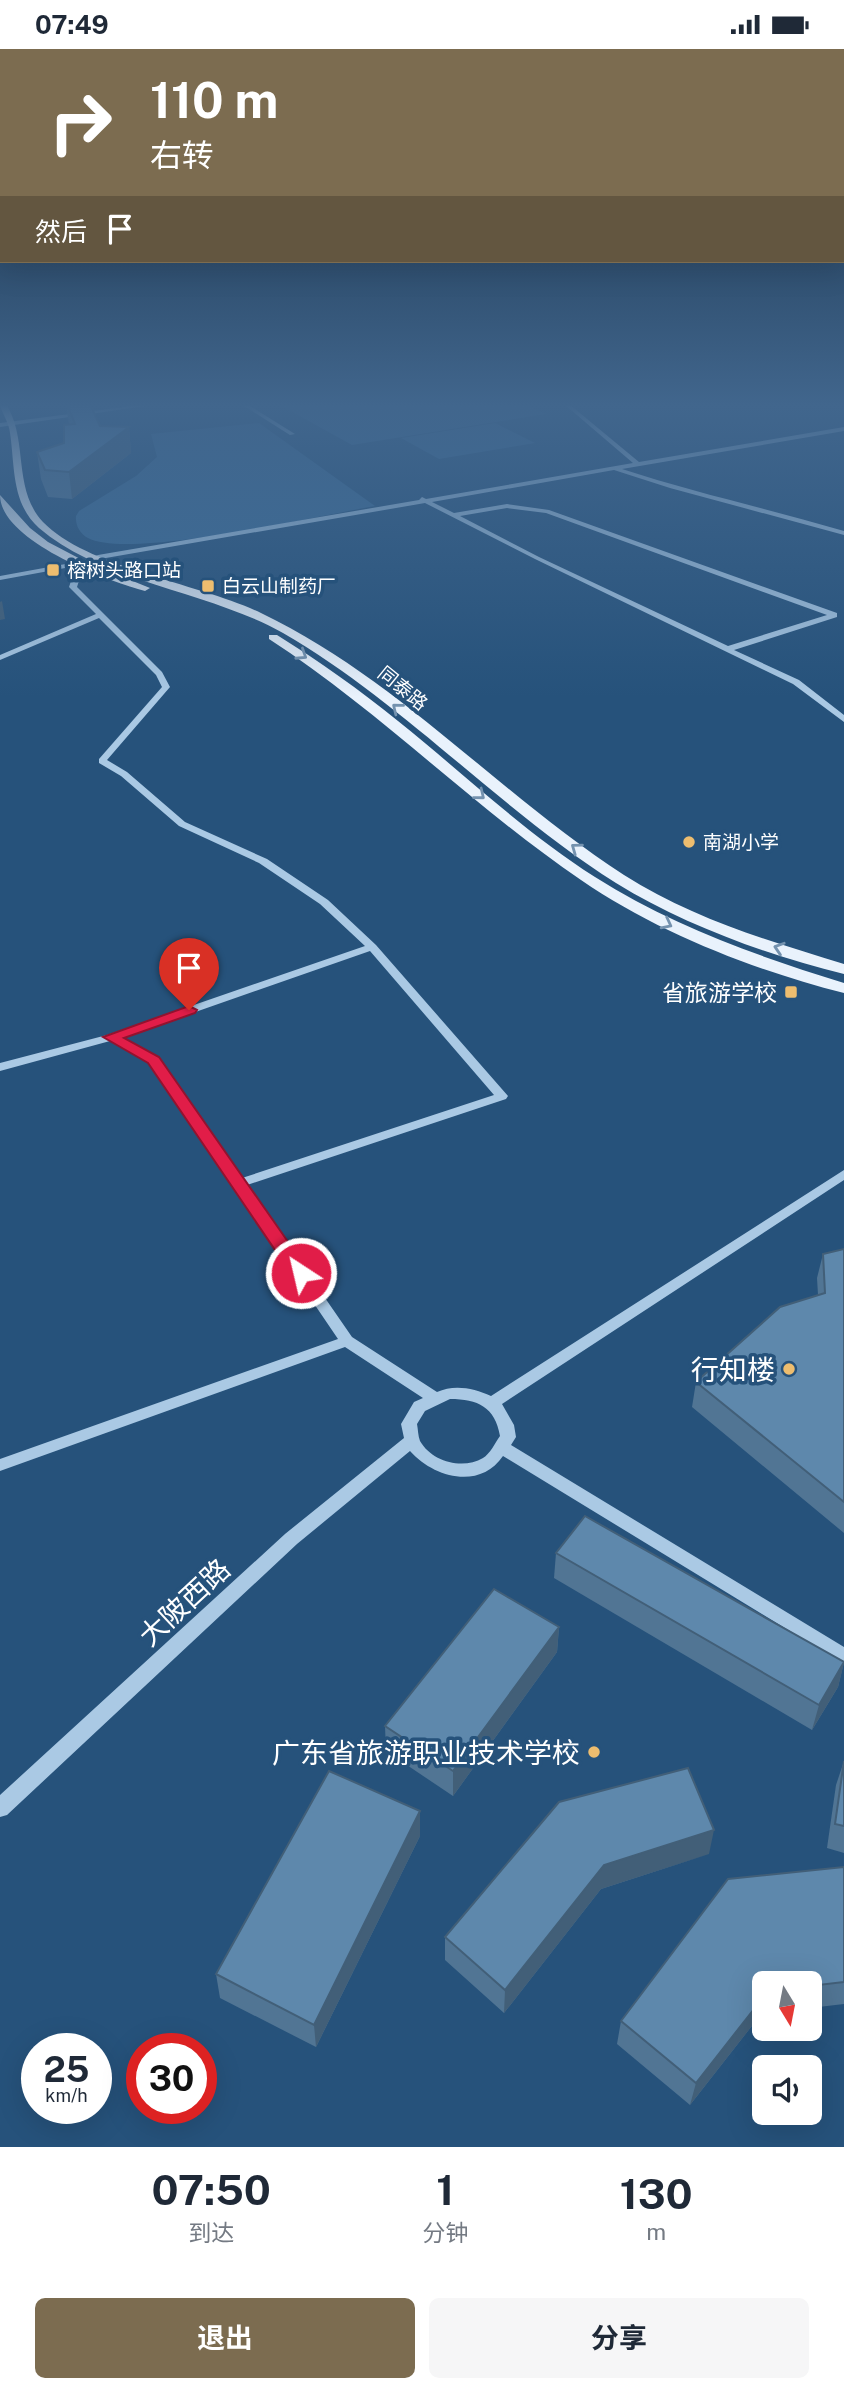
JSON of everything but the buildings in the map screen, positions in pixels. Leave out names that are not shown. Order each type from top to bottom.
[{"type":"main road","name":"同泰路","points":[[3,502],[30,532],[81,563],[125,582],[222,613],[290,647],[328,674],[553,853],[643,911],[709,943],[844,988]]},
{"type":"main road","name":"同泰路","points":[[20,502],[42,526],[102,559],[228,603],[307,643],[360,679],[576,849],[645,894],[724,929],[844,969]]},
{"type":"street","points":[[0,578],[421,502]]},
{"type":"street","points":[[428,502],[796,683],[844,719]]},
{"type":"street","points":[[738,502],[844,533]]},
{"type":"street","points":[[452,515],[507,506],[547,511],[844,620]]},
{"type":"street","points":[[81,563],[73,587],[159,674],[166,688],[102,761],[124,774],[182,824],[263,861],[324,902],[372,947],[502,1096],[239,1184]]},
{"type":"street","points":[[0,658],[100,615]]},
{"type":"street","points":[[727,649],[834,615]]},
{"type":"street","points":[[0,1067],[111,1037],[372,947]]},
{"type":"street","points":[[111,1037],[154,1060],[347,1341],[433,1397]]},
{"type":"street","points":[[492,1403],[844,1174]]},
{"type":"street","points":[[0,1465],[347,1341]]},
{"type":"street","points":[[463,1393],[492,1403],[507,1424],[508,1437],[503,1448],[481,1467],[446,1469],[430,1464],[418,1454],[410,1442],[408,1429],[412,1416],[421,1405],[433,1397],[463,1393]]},
{"type":"street","name":"大陂西路","points":[[0,1808],[291,1539],[410,1442]]},
{"type":"street","points":[[503,1448],[844,1656]]},
{"type":"shaded area","points":[[94,502],[369,502],[375,506],[227,534],[143,544],[110,543],[88,538],[79,529],[76,516]]},
{"type":"place","name":"榕树头路口站","points":[[53,570]]},
{"type":"place","name":"白云山制药厂","points":[[208,586]]},
{"type":"place","name":"南湖小学","points":[[689,842]]},
{"type":"place","name":"省旅游学校","points":[[791,992]]},
{"type":"place","name":"行知楼","points":[[789,1369]]},
{"type":"place","name":"广东省旅游职业技术学校","points":[[594,1752]]},
{"type":"route","points":[[189,1010],[111,1037],[154,1060],[301,1273]]}]
